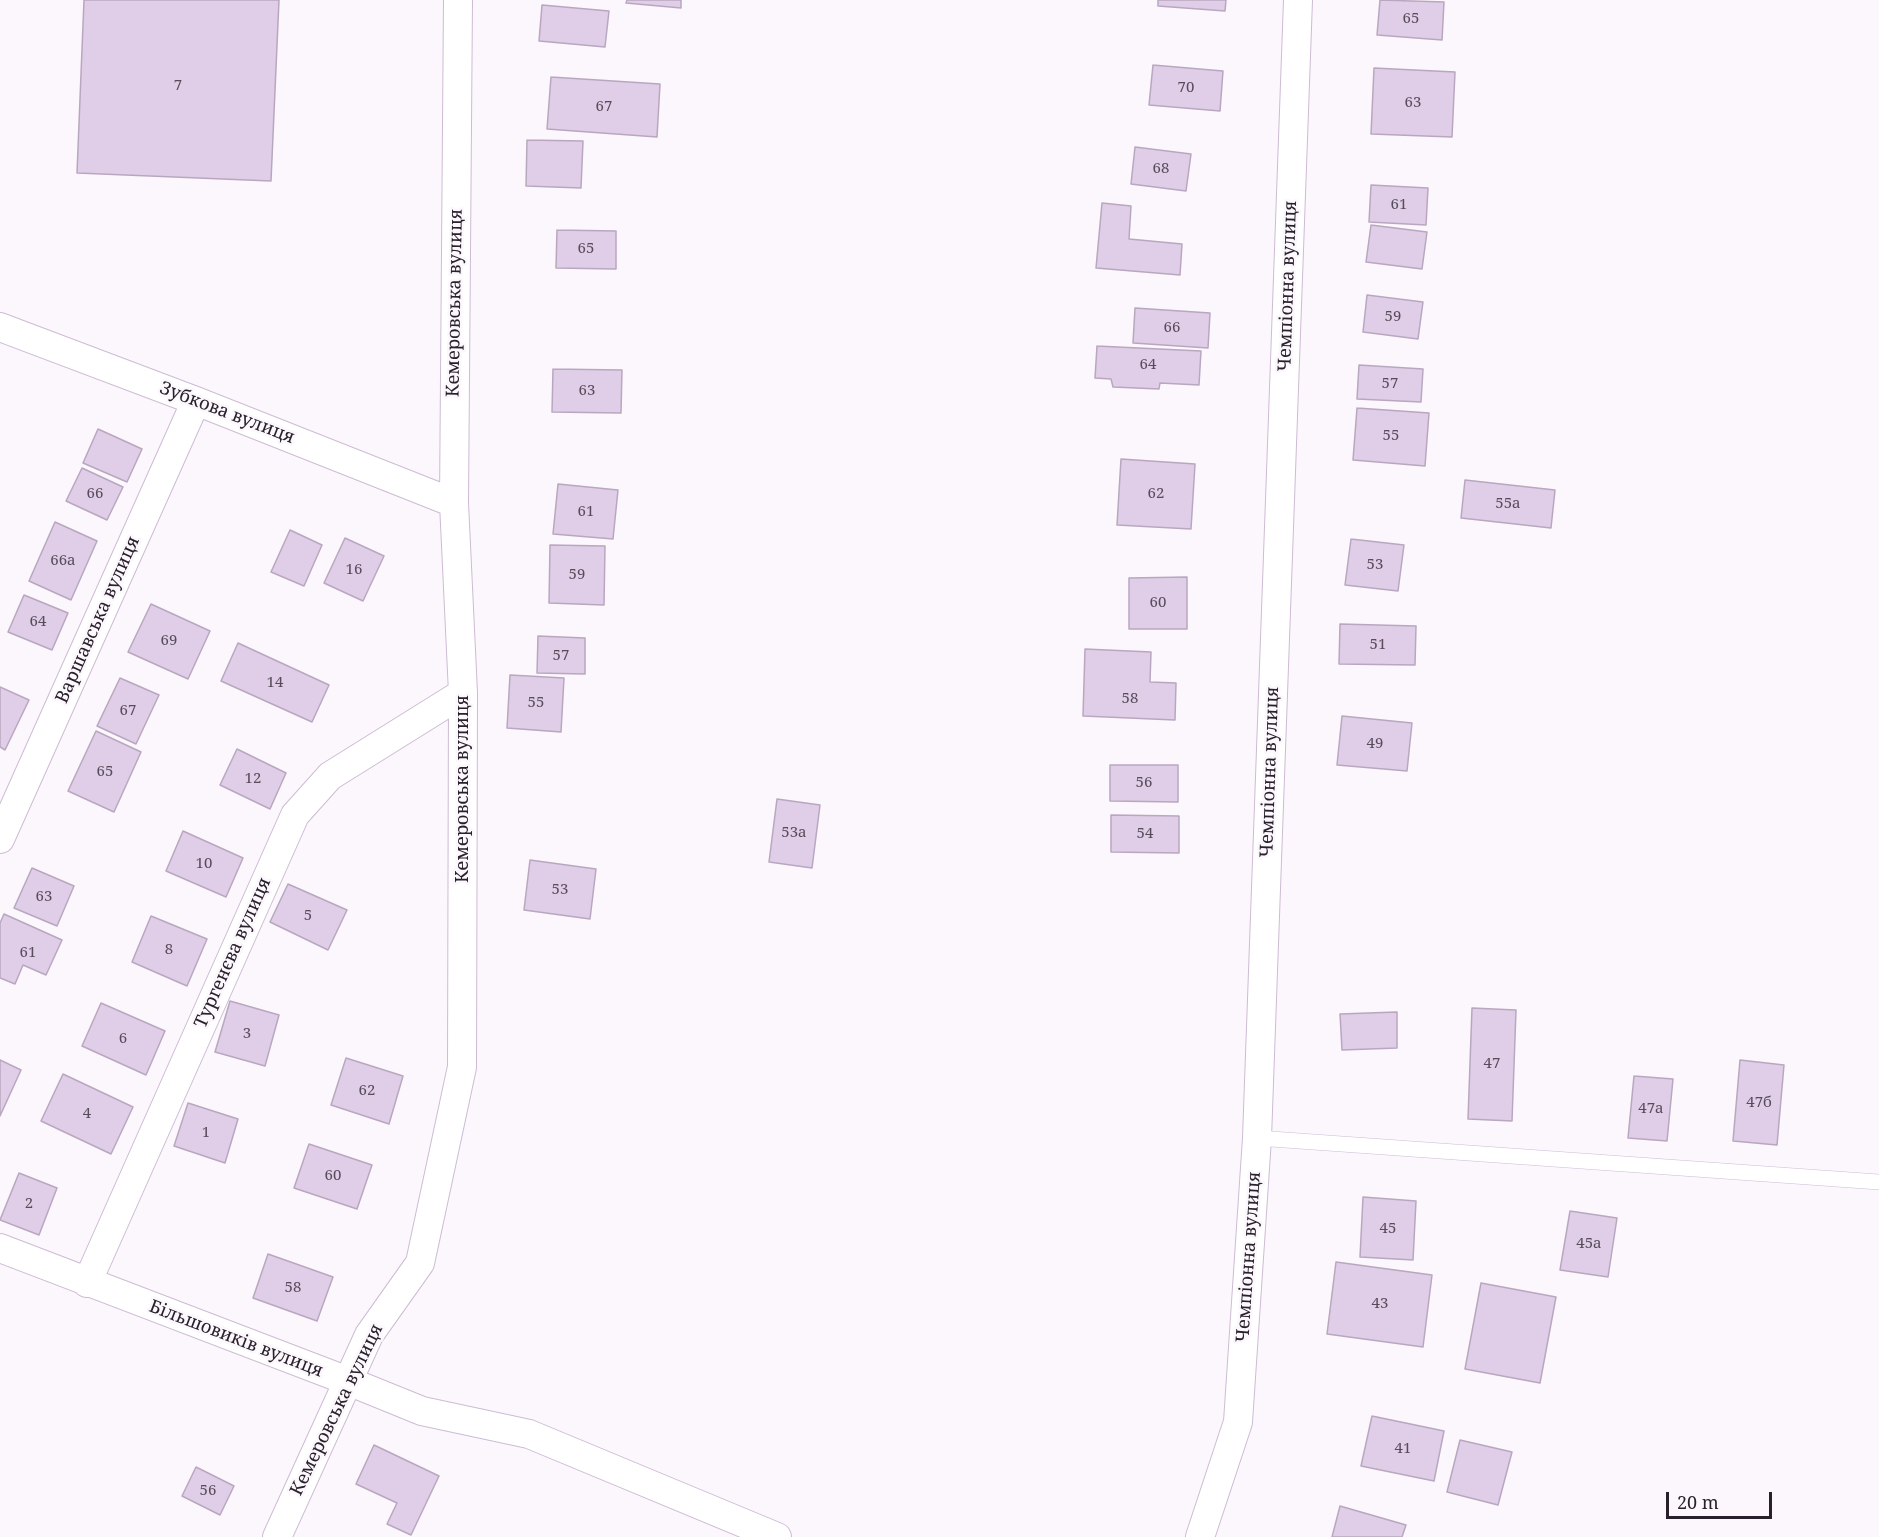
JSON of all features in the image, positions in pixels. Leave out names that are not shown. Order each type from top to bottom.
[{"type":"street","name":"Кемеровська вулиця","points":[[277,1537],[369,1335],[420,1263],[462,1067],[463,693],[454,503],[458,0]]},
{"type":"street","name":"Чемпіонна вулиця","points":[[1200,1537],[1238,1422],[1257,1138],[1298,0]]},
{"type":"street","name":"Зубкова вулиця","points":[[0,327],[196,401],[454,503]]},
{"type":"street","name":"Варшавська вулиця","points":[[0,839],[196,401]]},
{"type":"street","name":"Тургенєва вулиця","points":[[87,1283],[295,815],[330,776],[463,693]]},
{"type":"street","name":"Більшовиків вулиця","points":[[0,1248],[422,1411],[529,1434],[777,1537]]},
{"type":"lane","points":[[1257,1138],[1879,1182]]},
{"type":"building","points":[[84,0],[279,0],[271,181],[77,173]]},
{"type":"building","points":[[627,0],[681,0],[681,8],[626,3]]},
{"type":"building","points":[[1158,0],[1226,0],[1225,11],[1158,6]]},
{"type":"building","points":[[1380,0],[1444,2],[1442,40],[1377,35]]},
{"type":"building","points":[[542,5],[609,11],[605,47],[539,41]]},
{"type":"building","points":[[1153,65],[1223,71],[1220,111],[1149,105]]},
{"type":"building","points":[[1374,68],[1455,72],[1452,137],[1371,134]]},
{"type":"building","points":[[551,77],[660,84],[657,137],[547,129]]},
{"type":"building","points":[[527,140],[583,141],[581,188],[526,186]]},
{"type":"building","points":[[1135,147],[1191,154],[1186,191],[1131,184]]},
{"type":"building","points":[[1371,185],[1428,188],[1426,225],[1369,222]]},
{"type":"building","points":[[1102,203],[1131,206],[1129,239],[1182,244],[1180,275],[1096,268]]},
{"type":"building","points":[[1371,225],[1427,232],[1422,269],[1366,262]]},
{"type":"building","points":[[557,230],[616,231],[616,269],[556,268]]},
{"type":"building","points":[[1367,295],[1423,302],[1418,339],[1363,332]]},
{"type":"building","points":[[1135,308],[1210,313],[1208,348],[1133,343]]},
{"type":"building","points":[[1097,346],[1201,351],[1199,385],[1160,383],[1159,389],[1113,387],[1111,379],[1095,378]]},
{"type":"building","points":[[1359,365],[1423,369],[1421,402],[1357,399]]},
{"type":"building","points":[[553,369],[622,370],[621,413],[552,412]]},
{"type":"building","points":[[1357,408],[1429,413],[1425,466],[1353,460]]},
{"type":"building","points":[[98,429],[142,449],[127,482],[83,463]]},
{"type":"building","points":[[1121,459],[1195,464],[1191,529],[1117,525]]},
{"type":"building","points":[[82,468],[123,487],[107,520],[66,501]]},
{"type":"building","points":[[1465,480],[1555,490],[1551,528],[1461,518]]},
{"type":"building","points":[[558,484],[618,490],[613,539],[553,534]]},
{"type":"building","points":[[55,522],[97,541],[71,600],[29,581]]},
{"type":"building","points":[[290,530],[322,545],[304,586],[271,572]]},
{"type":"building","points":[[345,538],[384,556],[363,601],[324,583]]},
{"type":"building","points":[[1351,539],[1404,545],[1398,591],[1345,585]]},
{"type":"building","points":[[550,545],[605,546],[604,605],[549,603]]},
{"type":"building","points":[[1187,577],[1187,629],[1129,629],[1129,578]]},
{"type":"building","points":[[24,595],[68,613],[52,650],[8,632]]},
{"type":"building","points":[[151,604],[210,631],[188,679],[128,652]]},
{"type":"building","points":[[1340,624],[1416,626],[1415,665],[1339,664]]},
{"type":"building","points":[[538,636],[585,638],[585,674],[537,673]]},
{"type":"building","points":[[238,643],[329,685],[312,722],[221,681]]},
{"type":"building","points":[[1085,649],[1151,652],[1150,682],[1176,683],[1175,720],[1083,716]]},
{"type":"building","points":[[510,675],[564,678],[561,732],[507,728]]},
{"type":"building","points":[[120,678],[159,695],[136,744],[97,726]]},
{"type":"building","points":[[0,687],[29,700],[5,750],[0,747]]},
{"type":"building","points":[[1342,716],[1412,723],[1407,771],[1337,765]]},
{"type":"building","points":[[96,731],[141,752],[114,812],[68,791]]},
{"type":"building","points":[[237,749],[286,773],[270,809],[220,785]]},
{"type":"building","points":[[1110,765],[1178,765],[1178,802],[1110,801]]},
{"type":"building","points":[[777,799],[820,805],[812,868],[769,862]]},
{"type":"building","points":[[1111,815],[1179,816],[1179,853],[1111,852]]},
{"type":"building","points":[[183,831],[243,858],[226,897],[166,871]]},
{"type":"building","points":[[530,860],[596,869],[590,919],[524,910]]},
{"type":"building","points":[[32,868],[74,886],[57,926],[14,908]]},
{"type":"building","points":[[288,884],[347,910],[328,950],[270,922]]},
{"type":"building","points":[[4,914],[62,940],[46,975],[23,965],[15,984],[0,978],[0,923]]},
{"type":"building","points":[[151,916],[207,939],[187,986],[132,962]]},
{"type":"building","points":[[230,1001],[279,1015],[265,1066],[215,1052]]},
{"type":"building","points":[[101,1003],[165,1031],[146,1075],[82,1046]]},
{"type":"building","points":[[1472,1008],[1516,1010],[1512,1121],[1468,1119]]},
{"type":"building","points":[[1397,1012],[1397,1048],[1342,1050],[1340,1014]]},
{"type":"building","points":[[346,1058],[403,1076],[389,1124],[331,1105]]},
{"type":"building","points":[[0,1060],[21,1070],[0,1116]]},
{"type":"building","points":[[1740,1060],[1784,1065],[1777,1145],[1733,1141]]},
{"type":"building","points":[[63,1074],[133,1107],[111,1154],[41,1121]]},
{"type":"building","points":[[1634,1076],[1673,1079],[1667,1141],[1628,1138]]},
{"type":"building","points":[[188,1103],[238,1119],[225,1163],[174,1146]]},
{"type":"building","points":[[309,1144],[372,1165],[357,1209],[294,1188]]},
{"type":"building","points":[[19,1173],[57,1188],[39,1235],[0,1220]]},
{"type":"building","points":[[1363,1197],[1416,1201],[1413,1260],[1360,1257]]},
{"type":"building","points":[[1570,1211],[1617,1218],[1608,1277],[1560,1270]]},
{"type":"building","points":[[268,1254],[333,1277],[317,1321],[253,1298]]},
{"type":"building","points":[[1336,1262],[1432,1275],[1423,1347],[1327,1334]]},
{"type":"building","points":[[1481,1283],[1556,1297],[1540,1383],[1465,1369]]},
{"type":"building","points":[[1372,1416],[1444,1431],[1434,1481],[1361,1466]]},
{"type":"building","points":[[1460,1440],[1512,1452],[1498,1505],[1447,1492]]},
{"type":"building","points":[[374,1445],[439,1476],[411,1535],[387,1524],[397,1503],[356,1484]]},
{"type":"building","points":[[196,1467],[234,1486],[220,1515],[182,1496]]},
{"type":"building","points":[[1340,1506],[1406,1525],[1402,1537],[1332,1537]]}]
